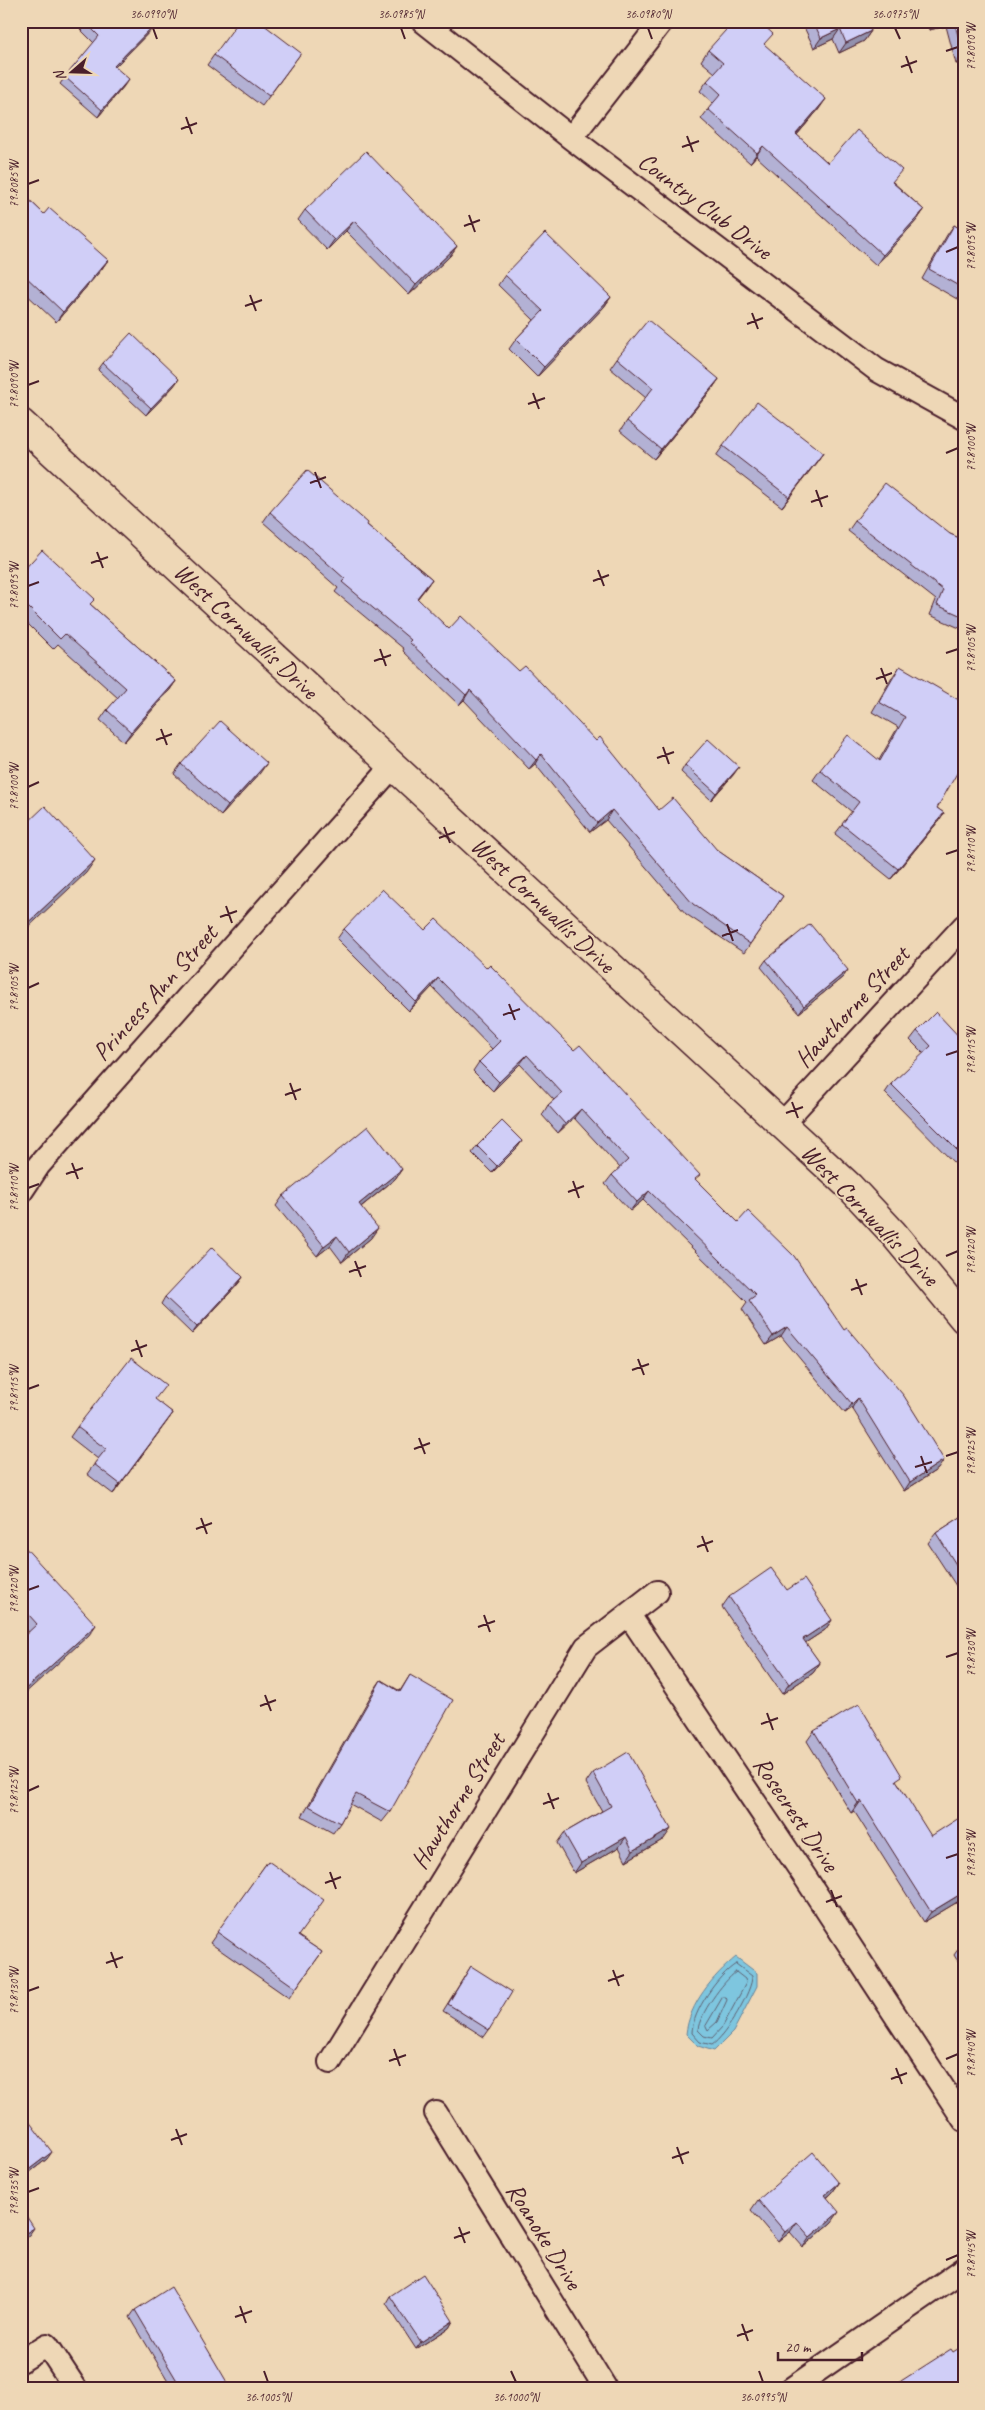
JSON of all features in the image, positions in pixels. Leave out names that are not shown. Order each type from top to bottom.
[{"type":"street","name":"Country Club Drive","points":[[423,21],[571,138],[877,370],[964,418]]},
{"type":"street","points":[[571,138],[662,21]]},
{"type":"street","name":"West Cornwallis Drive","points":[[21,423],[850,1187],[892,1232],[964,1319]]},
{"type":"street","name":"Princess Ann Street","points":[[21,1192],[39,1165],[393,766]]},
{"type":"street","name":"Hawthorne Street","points":[[781,1125],[964,926]]},
{"type":"street","name":"Hawthorne Street","points":[[330,2062],[586,1646],[657,1592]]},
{"type":"street","name":"Rosecrest Drive","points":[[629,1614],[805,1877],[964,2120]]},
{"type":"street","name":"Roanoke Drive","points":[[436,2113],[606,2389]]},
{"type":"street","points":[[791,2389],[964,2269]]},
{"type":"street","points":[[21,2361],[47,2344],[76,2389]]},
{"type":"water","points":[[736,1957],[757,1973],[757,1986],[733,2032],[714,2051],[698,2046],[686,2034],[692,2012],[697,2001],[711,1982]]},
{"type":"building","points":[[84,21],[158,21],[114,66],[129,79],[102,110],[65,77],[99,36]]},
{"type":"building","points":[[239,21],[259,21],[301,53],[269,96],[214,55]]},
{"type":"building","points":[[734,21],[759,21],[773,34],[764,44],[826,99],[796,134],[828,163],[857,130],[902,170],[892,182],[924,210],[883,255],[763,146],[757,153],[708,109],[721,94],[707,81],[723,63],[708,50]]},
{"type":"building","points":[[813,21],[866,21],[871,31],[846,43],[840,29],[821,38]]},
{"type":"building","points":[[954,21],[964,21],[964,54],[963,54]]},
{"type":"building","points":[[366,151],[457,246],[416,285],[354,221],[334,240],[305,210]]},
{"type":"building","points":[[21,192],[44,214],[49,208],[108,260],[63,312],[21,272]]},
{"type":"building","points":[[954,225],[964,231],[964,289],[929,269]]},
{"type":"building","points":[[545,233],[611,297],[544,367],[516,339],[543,311],[505,275]]},
{"type":"building","points":[[648,320],[719,379],[661,449],[627,421],[653,388],[617,358]]},
{"type":"building","points":[[131,333],[179,379],[151,408],[103,363]]},
{"type":"building","points":[[757,402],[823,453],[789,497],[723,446]]},
{"type":"building","points":[[307,470],[368,523],[367,525],[432,579],[417,598],[449,629],[461,616],[519,671],[525,666],[596,741],[600,737],[659,810],[673,798],[717,850],[783,896],[750,944],[693,904],[612,810],[597,823],[541,754],[536,760],[470,690],[466,695],[409,642],[411,640],[342,582],[345,579],[270,512]]},
{"type":"building","points":[[885,483],[950,534],[964,540],[964,617],[937,605],[943,590],[855,521]]},
{"type":"building","points":[[42,550],[95,599],[90,604],[176,681],[131,732],[107,710],[126,688],[65,634],[60,639],[21,600],[21,573]]},
{"type":"building","points":[[900,666],[964,703],[964,761],[937,808],[944,813],[898,869],[842,824],[859,802],[820,770],[848,735],[880,761],[905,717],[879,702]]},
{"type":"building","points":[[220,721],[267,763],[228,806],[181,764]]},
{"type":"building","points":[[708,739],[739,767],[716,793],[685,765]]},
{"type":"building","points":[[45,806],[95,860],[21,929],[21,821],[25,825]]},
{"type":"building","points":[[382,889],[425,930],[436,919],[487,968],[490,965],[574,1050],[580,1045],[700,1175],[695,1179],[738,1222],[748,1211],[794,1256],[844,1330],[847,1328],[904,1396],[944,1460],[910,1482],[858,1398],[852,1404],[787,1327],[773,1336],[749,1300],[756,1295],[649,1191],[637,1202],[612,1175],[628,1160],[581,1109],[565,1124],[548,1105],[562,1093],[527,1055],[499,1082],[479,1062],[500,1041],[438,978],[416,1002],[344,929]]},
{"type":"building","points":[[810,924],[848,970],[804,1006],[766,960]]},
{"type":"building","points":[[936,1012],[964,1042],[964,1082],[957,1088],[964,1096],[964,1157],[891,1084],[931,1046],[917,1031]]},
{"type":"building","points":[[502,1121],[522,1141],[497,1166],[477,1146]]},
{"type":"building","points":[[368,1126],[402,1169],[359,1204],[378,1228],[349,1252],[337,1236],[324,1246],[283,1196]]},
{"type":"building","points":[[212,1247],[243,1277],[197,1327],[165,1297]]},
{"type":"building","points":[[131,1358],[166,1385],[155,1399],[173,1413],[120,1484],[94,1464],[106,1449],[77,1427]]},
{"type":"building","points":[[964,1515],[964,1577],[936,1533]]},
{"type":"building","points":[[21,1543],[96,1625],[21,1693],[21,1639],[37,1624],[21,1606]]},
{"type":"building","points":[[771,1568],[787,1590],[804,1579],[832,1620],[803,1639],[820,1663],[789,1684],[729,1597]]},
{"type":"building","points":[[410,1675],[453,1700],[390,1812],[356,1794],[340,1823],[309,1806],[381,1680],[400,1692]]},
{"type":"building","points":[[859,1704],[902,1776],[896,1780],[931,1836],[959,1818],[964,1826],[964,1892],[931,1912],[861,1801],[858,1803],[814,1731]]},
{"type":"building","points":[[628,1752],[671,1829],[633,1851],[626,1837],[581,1863],[564,1833],[611,1806],[593,1773]]},
{"type":"building","points":[[268,1861],[324,1900],[298,1936],[322,1952],[296,1988],[217,1932]]},
{"type":"building","points":[[471,1966],[512,1992],[489,2030],[448,2004]]},
{"type":"building","points":[[22,2112],[52,2152],[27,2171],[21,2164]]},
{"type":"building","points":[[813,2152],[839,2183],[825,2195],[839,2212],[810,2237],[797,2222],[785,2232],[758,2200]]},
{"type":"building","points":[[21,2208],[34,2228],[21,2236]]},
{"type":"building","points":[[423,2274],[453,2321],[421,2342],[390,2296]]},
{"type":"building","points":[[171,2287],[231,2389],[182,2389],[135,2310]]},
{"type":"building","points":[[964,2345],[964,2389],[890,2388],[951,2349],[953,2352]]}]
